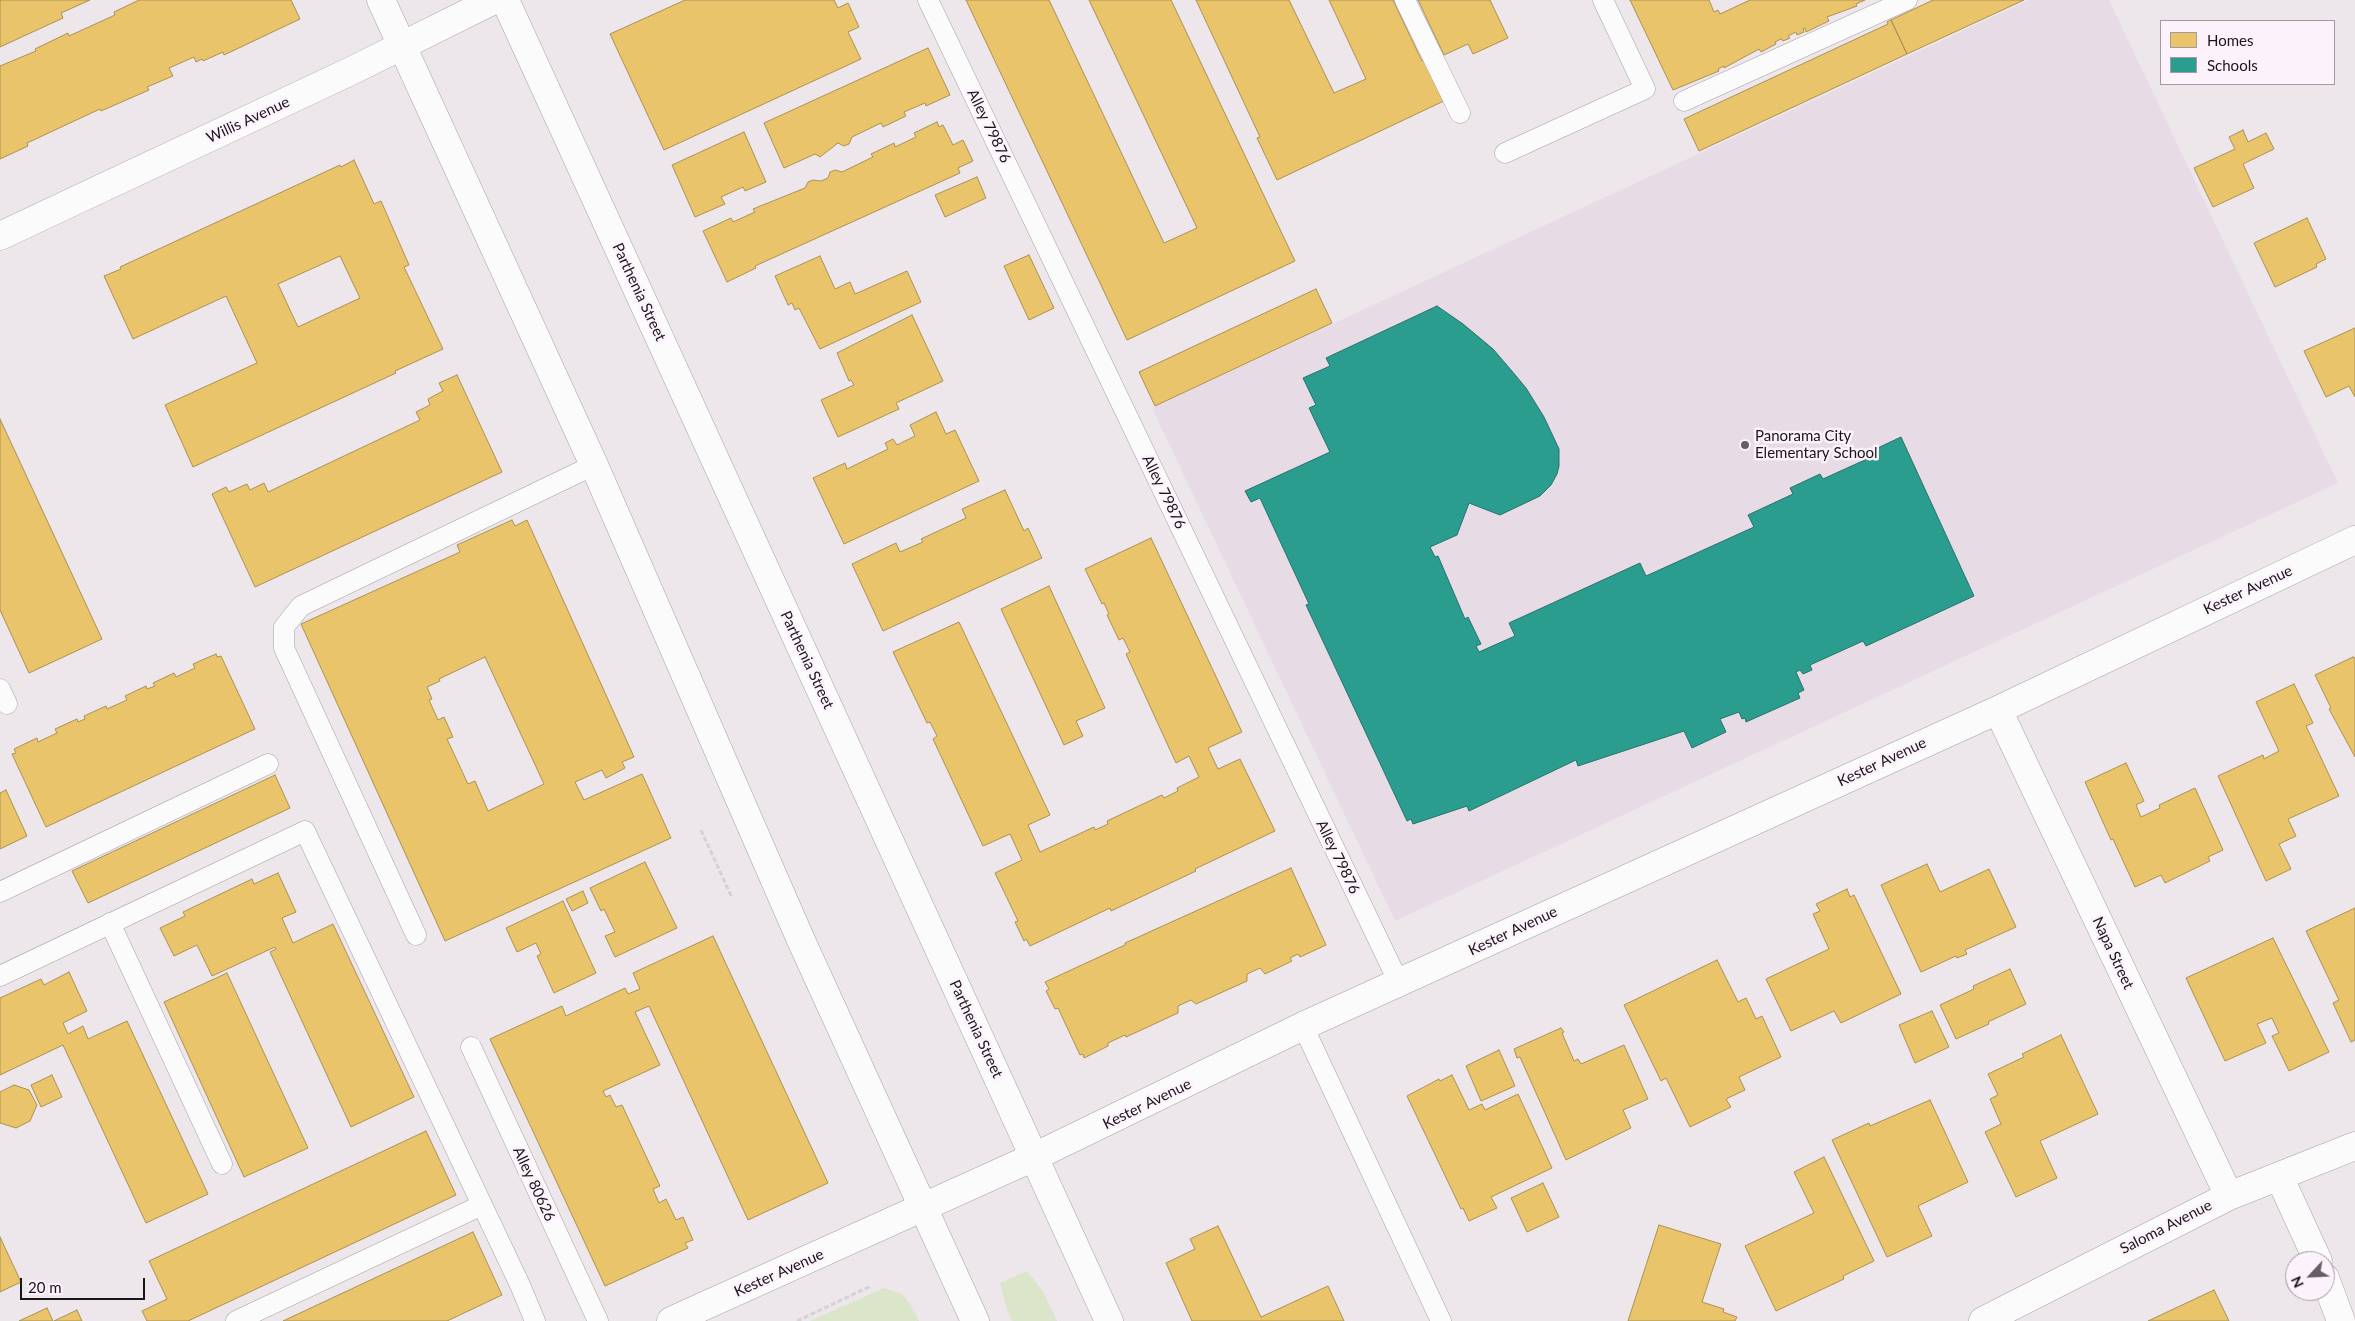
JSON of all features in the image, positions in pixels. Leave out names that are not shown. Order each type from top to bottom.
[{"type":"street","points":[[381,0],[594,465],[800,938],[975,1321]]},
{"type":"street","name":"Willis Avenue","points":[[0,236],[402,47],[494,0]]},
{"type":"street","name":"Parthenia Street","points":[[505,0],[1109,1321]]},
{"type":"street","name":"Kester Avenue","points":[[672,1321],[1120,1118],[1303,1026],[1998,710],[2355,540]]},
{"type":"street","name":"Napa Street","points":[[1998,710],[2229,1196]]},
{"type":"street","name":"Saloma Avenue","points":[[1982,1321],[2229,1196],[2355,1146]]},
{"type":"street","points":[[2279,1176],[2313,1251]]},
{"type":"street","points":[[2334,1301],[2341,1321]]},
{"type":"lane","name":"Alley 79876","points":[[928,0],[1399,983]]},
{"type":"lane","points":[[1406,0],[1460,113]]},
{"type":"lane","points":[[1505,153],[1645,89],[1603,0]]},
{"type":"lane","points":[[1684,101],[1874,7],[1907,0]]},
{"type":"lane","points":[[416,935],[284,648],[284,628],[301,606],[594,465]]},
{"type":"lane","points":[[0,892],[268,764]]},
{"type":"lane","points":[[0,976],[305,831],[520,1284],[535,1321]]},
{"type":"lane","points":[[110,923],[222,1164]]},
{"type":"lane","points":[[1303,1026],[1440,1321]]},
{"type":"lane","name":"Alley 80626","points":[[470,1047],[598,1321]]},
{"type":"lane","points":[[236,1321],[482,1205]]},
{"type":"path","points":[[701,830],[732,898]]},
{"type":"path","points":[[797,1321],[871,1286]]},
{"type":"shaded area","name":"Panorama City Elementary School","points":[[2029,0],[2109,0],[2338,483],[1395,921],[1152,408]]},
{"type":"green space","points":[[1027,1271],[1044,1293],[1057,1321],[1012,1321],[1006,1307],[1000,1283]]},
{"type":"green space","points":[[884,1288],[902,1294],[911,1305],[919,1321],[810,1321]]},
{"type":"building: Homes","points":[[0,0],[90,0],[61,13],[63,18],[0,47]]},
{"type":"building: Homes","points":[[139,0],[291,0],[300,19],[224,55],[223,52],[196,62],[194,57],[169,68],[173,76],[147,87],[149,90],[101,111],[100,109],[27,143],[28,146],[0,159],[0,66],[36,51],[35,49],[68,33],[69,36],[115,15],[114,12]]},
{"type":"building: Homes","points":[[685,0],[834,0],[838,8],[848,3],[859,27],[848,32],[861,59],[664,150],[610,34]]},
{"type":"building: Homes","points":[[966,0],[1049,0],[1164,243],[1197,228],[1089,0],[1171,0],[1295,261],[1127,340]]},
{"type":"building: Homes","points":[[1196,0],[1289,0],[1334,93],[1366,79],[1329,0],[1393,0],[1422,61],[1429,58],[1448,99],[1277,180],[1257,138],[1260,137]]},
{"type":"building: Homes","points":[[1418,0],[1490,0],[1508,38],[1473,54],[1468,44],[1444,55]]},
{"type":"building: Homes","points":[[1630,0],[1709,0],[1714,12],[1718,10],[1720,14],[1750,0],[1865,0],[1856,4],[1857,6],[1827,17],[1829,21],[1806,32],[1805,28],[1803,29],[1804,32],[1797,35],[1796,32],[1788,36],[1790,38],[1783,41],[1781,39],[1761,52],[1759,49],[1724,68],[1724,66],[1718,69],[1719,71],[1673,90]]},
{"type":"building: Homes","points":[[1933,0],[2024,0],[1907,54],[1891,20]]},
{"type":"building: Homes","points":[[1891,20],[1907,54],[1699,151],[1684,119],[1888,24],[1887,22]]},
{"type":"building: Homes","points":[[928,48],[950,95],[926,106],[925,103],[904,112],[906,116],[883,127],[881,123],[852,137],[849,144],[844,146],[838,143],[820,157],[815,154],[784,168],[764,123]]},
{"type":"building: Homes","points":[[937,122],[939,127],[943,125],[953,145],[963,140],[973,161],[958,168],[960,173],[755,266],[756,268],[727,282],[703,231],[731,218],[733,222],[755,212],[753,209],[805,188],[808,182],[813,180],[821,181],[828,178],[830,172],[835,170],[842,172],[873,157],[871,154],[894,143],[895,147],[916,137],[914,133]]},
{"type":"building: Homes","points":[[2243,130],[2248,142],[2266,133],[2274,149],[2243,164],[2254,188],[2213,207],[2194,168],[2235,149],[2229,137]]},
{"type":"building: Homes","points":[[744,132],[766,182],[745,191],[743,187],[721,197],[725,204],[695,217],[672,165]]},
{"type":"building: Homes","points":[[354,160],[374,204],[381,201],[409,265],[404,267],[443,349],[395,371],[396,373],[193,467],[165,405],[257,363],[226,296],[133,339],[104,276],[340,165],[341,167]],"holes":[[[340,256],[360,298],[298,327],[278,284]]]},
{"type":"building: Homes","points":[[977,177],[986,198],[945,217],[935,195]]},
{"type":"building: Homes","points":[[2307,218],[2326,259],[2316,264],[2317,267],[2275,287],[2254,243]]},
{"type":"building: Homes","points":[[1029,255],[1054,308],[1029,320],[1004,266]]},
{"type":"building: Homes","points":[[820,256],[835,289],[850,282],[855,294],[907,271],[921,302],[820,349],[799,308],[795,310],[792,303],[788,305],[775,276]]},
{"type":"building: Homes","points":[[1316,289],[1332,323],[1155,406],[1139,372]]},
{"type":"building: Homes","points":[[912,315],[943,381],[896,403],[899,409],[838,437],[821,400],[854,385],[851,380],[849,381],[837,353]]},
{"type":"building: Homes","points":[[2355,328],[2355,397],[2349,386],[2326,397],[2304,351]]},
{"type":"building: Homes","points":[[457,375],[502,472],[255,587],[212,494],[226,487],[229,492],[247,484],[250,490],[264,483],[268,492],[420,420],[416,412],[430,405],[428,399],[443,391],[439,383]]},
{"type":"building: Homes","points":[[936,412],[946,434],[955,430],[979,481],[844,544],[813,478],[845,463],[847,469],[888,449],[885,443],[893,439],[897,445],[915,436],[910,425]]},
{"type":"building: Homes","points":[[0,419],[102,639],[29,673],[0,610]]},
{"type":"building: Homes","points":[[1005,490],[1024,531],[1028,528],[1042,558],[883,631],[852,564],[896,543],[900,552],[923,542],[921,539],[966,518],[962,509]]},
{"type":"building: Homes","points":[[512,520],[515,526],[527,520],[634,757],[622,762],[625,768],[606,778],[602,770],[575,782],[584,800],[642,774],[671,838],[445,941],[301,624],[460,552],[457,545]],"holes":[[[485,657],[544,784],[488,811],[475,781],[468,784],[447,739],[453,737],[444,717],[438,720],[429,700],[432,699],[427,687],[440,681],[439,679]]]},
{"type":"building: Homes","points":[[1151,538],[1242,732],[1208,748],[1218,769],[1240,759],[1275,831],[1111,911],[1110,908],[1030,946],[1026,939],[1024,941],[1015,922],[1018,921],[995,873],[1022,860],[1010,834],[983,846],[933,739],[937,736],[930,722],[927,723],[893,652],[959,622],[1050,815],[1028,825],[1040,852],[1094,827],[1095,830],[1108,824],[1107,821],[1162,795],[1164,798],[1178,791],[1177,788],[1199,777],[1189,756],[1176,763],[1126,654],[1130,652],[1123,638],[1119,640],[1107,615],[1109,614],[1104,603],[1102,604],[1085,569]]},
{"type":"building: Homes","points":[[1049,586],[1105,708],[1076,721],[1083,736],[1064,745],[1001,609]]},
{"type":"building: Homes","points":[[216,654],[217,657],[221,656],[255,729],[46,827],[12,754],[16,753],[14,749],[37,738],[38,742],[57,733],[55,729],[77,719],[78,722],[85,719],[84,716],[106,706],[107,709],[127,700],[125,696],[146,686],[147,689],[155,686],[153,683],[174,673],[176,677],[195,668],[193,664]]},
{"type":"building: Homes","points":[[2353,657],[2355,658],[2355,757],[2329,709],[2331,708],[2315,675]]},
{"type":"building: Homes","points":[[2294,684],[2313,723],[2306,726],[2339,796],[2288,819],[2296,836],[2279,844],[2291,869],[2266,881],[2218,776],[2263,755],[2264,759],[2279,751],[2256,702]]},
{"type":"building: Homes","points":[[2126,763],[2144,801],[2136,805],[2141,817],[2160,808],[2159,805],[2195,788],[2223,850],[2208,857],[2210,861],[2165,883],[2161,875],[2135,887],[2085,782]]},
{"type":"building: Homes","points":[[275,775],[290,808],[88,903],[72,871]]},
{"type":"building: Homes","points":[[6,790],[27,836],[0,849],[0,793]]},
{"type":"building: Homes","points":[[645,862],[677,928],[615,957],[605,936],[615,932],[604,909],[601,911],[590,888]]},
{"type":"building: Homes","points":[[1927,864],[1940,892],[1989,869],[2016,927],[1965,950],[1967,954],[1957,958],[1956,956],[1921,972],[1881,885]]},
{"type":"building: Homes","points":[[1291,868],[1326,945],[1300,957],[1298,954],[1290,958],[1292,961],[1265,974],[1260,968],[1247,974],[1247,981],[1196,1004],[1191,1000],[1178,1006],[1178,1013],[1126,1037],[1125,1035],[1108,1043],[1108,1046],[1084,1058],[1083,1054],[1080,1055],[1058,1008],[1055,1009],[1046,991],[1049,989],[1045,982],[1125,945],[1125,943]]},
{"type":"building: Homes","points":[[278,873],[296,912],[282,918],[293,943],[333,924],[414,1097],[351,1127],[270,952],[276,949],[275,947],[212,976],[197,945],[174,956],[160,928],[185,916],[183,912],[252,879],[254,884]]},
{"type":"building: Homes","points":[[1847,889],[1850,897],[1854,895],[1901,994],[1841,1023],[1834,1011],[1791,1031],[1766,979],[1829,949],[1813,914],[1820,911],[1816,904]]},
{"type":"building: Homes","points":[[583,891],[588,903],[572,911],[566,899]]},
{"type":"building: Homes","points":[[563,901],[596,973],[554,993],[537,956],[541,954],[536,943],[517,952],[506,928]]},
{"type":"building: Homes","points":[[2355,908],[2355,1040],[2351,1042],[2333,1003],[2339,1000],[2306,931]]},
{"type":"building: Homes","points":[[713,936],[828,1183],[748,1220],[649,1006],[635,1012],[660,1065],[603,1091],[606,1097],[610,1095],[616,1107],[622,1105],[660,1186],[653,1189],[659,1203],[666,1199],[676,1220],[683,1217],[693,1240],[685,1243],[688,1248],[605,1286],[490,1039],[562,1006],[566,1016],[625,988],[628,994],[640,989],[633,973]]},
{"type":"building: Homes","points":[[2273,938],[2329,1052],[2289,1071],[2272,1036],[2279,1033],[2272,1018],[2257,1024],[2266,1043],[2225,1061],[2186,978]]},
{"type":"building: Homes","points":[[1717,960],[1738,1002],[1746,998],[1756,1019],[1762,1016],[1781,1057],[1739,1077],[1745,1090],[1726,1099],[1731,1107],[1690,1127],[1666,1078],[1661,1081],[1624,1005]]},
{"type":"building: Homes","points":[[2010,969],[2026,1004],[1956,1039],[1940,1005],[1974,989],[1973,986]]},
{"type":"building: Homes","points":[[69,972],[87,1011],[63,1023],[68,1034],[83,1026],[88,1039],[127,1021],[208,1194],[146,1223],[63,1045],[0,1075],[0,998],[41,979],[44,985]]},
{"type":"building: Homes","points":[[227,973],[308,1148],[244,1177],[164,1002]]},
{"type":"building: Homes","points":[[1932,1011],[1949,1047],[1915,1063],[1899,1025]]},
{"type":"building: Homes","points":[[1561,1028],[1574,1061],[1578,1059],[1581,1064],[1624,1045],[1648,1099],[1623,1110],[1631,1128],[1566,1160],[1520,1057],[1517,1058],[1514,1049]]},
{"type":"building: Homes","points":[[2061,1035],[2098,1114],[2040,1141],[2057,1178],[2016,1197],[1985,1132],[2001,1124],[1990,1099],[1998,1095],[1988,1074],[2024,1057],[2022,1054]]},
{"type":"building: Homes","points":[[1499,1050],[1515,1086],[1481,1101],[1466,1066]]},
{"type":"building: Homes","points":[[52,1075],[62,1097],[41,1107],[31,1085]]},
{"type":"building: Homes","points":[[1452,1075],[1469,1110],[1482,1104],[1485,1110],[1518,1094],[1552,1168],[1491,1197],[1497,1208],[1469,1221],[1463,1208],[1461,1209],[1407,1096],[1439,1079],[1440,1081]]},
{"type":"building: Homes","points":[[14,1085],[29,1090],[37,1105],[30,1121],[16,1128],[0,1123],[0,1092]]},
{"type":"building: Homes","points":[[1930,1100],[1968,1182],[1918,1206],[1932,1236],[1887,1257],[1832,1140],[1869,1123],[1870,1126]]},
{"type":"building: Homes","points":[[426,1131],[456,1195],[188,1321],[147,1321],[142,1311],[167,1299],[149,1261]]},
{"type":"building: Homes","points":[[1824,1157],[1874,1261],[1843,1276],[1844,1279],[1776,1311],[1745,1246],[1814,1213],[1794,1172]]},
{"type":"building: Homes","points":[[1543,1183],[1559,1217],[1527,1232],[1511,1198]]},
{"type":"building: Homes","points":[[1659,1225],[1721,1244],[1702,1302],[1724,1309],[1723,1312],[1737,1317],[1735,1321],[1628,1321]]},
{"type":"building: Homes","points":[[1218,1226],[1261,1317],[1328,1286],[1344,1321],[1192,1321],[1166,1263],[1195,1249],[1190,1239]]},
{"type":"building: Homes","points":[[473,1232],[502,1295],[447,1321],[283,1321]]},
{"type":"building: Homes","points":[[0,1237],[21,1282],[0,1292]]},
{"type":"building: Homes","points":[[2214,1290],[2229,1321],[2148,1321]]},
{"type":"building: Homes","points":[[47,1308],[53,1321],[19,1321]]},
{"type":"building: Homes","points":[[77,1310],[82,1321],[54,1321]]},
{"type":"building: Schools","points":[[1437,306],[1463,324],[1493,349],[1511,370],[1526,388],[1544,417],[1559,449],[1557,474],[1551,485],[1540,496],[1500,515],[1469,503],[1457,535],[1430,547],[1435,557],[1438,556],[1465,619],[1468,617],[1481,644],[1476,646],[1479,652],[1515,636],[1509,623],[1640,563],[1646,576],[1754,527],[1748,515],[1793,494],[1790,488],[1820,474],[1823,479],[1867,459],[1865,454],[1901,437],[1974,596],[1866,646],[1863,641],[1810,665],[1812,670],[1803,674],[1800,670],[1796,672],[1804,690],[1798,693],[1800,698],[1746,722],[1745,718],[1742,719],[1739,712],[1720,719],[1726,732],[1692,748],[1684,731],[1578,766],[1576,760],[1469,811],[1467,806],[1413,824],[1411,819],[1407,821],[1306,605],[1309,604],[1260,498],[1251,502],[1245,491],[1330,452],[1309,408],[1316,405],[1303,378],[1330,366],[1326,358]]},
{"type":"place","name":"Panorama City Elementary School","points":[[1745,445]]}]
